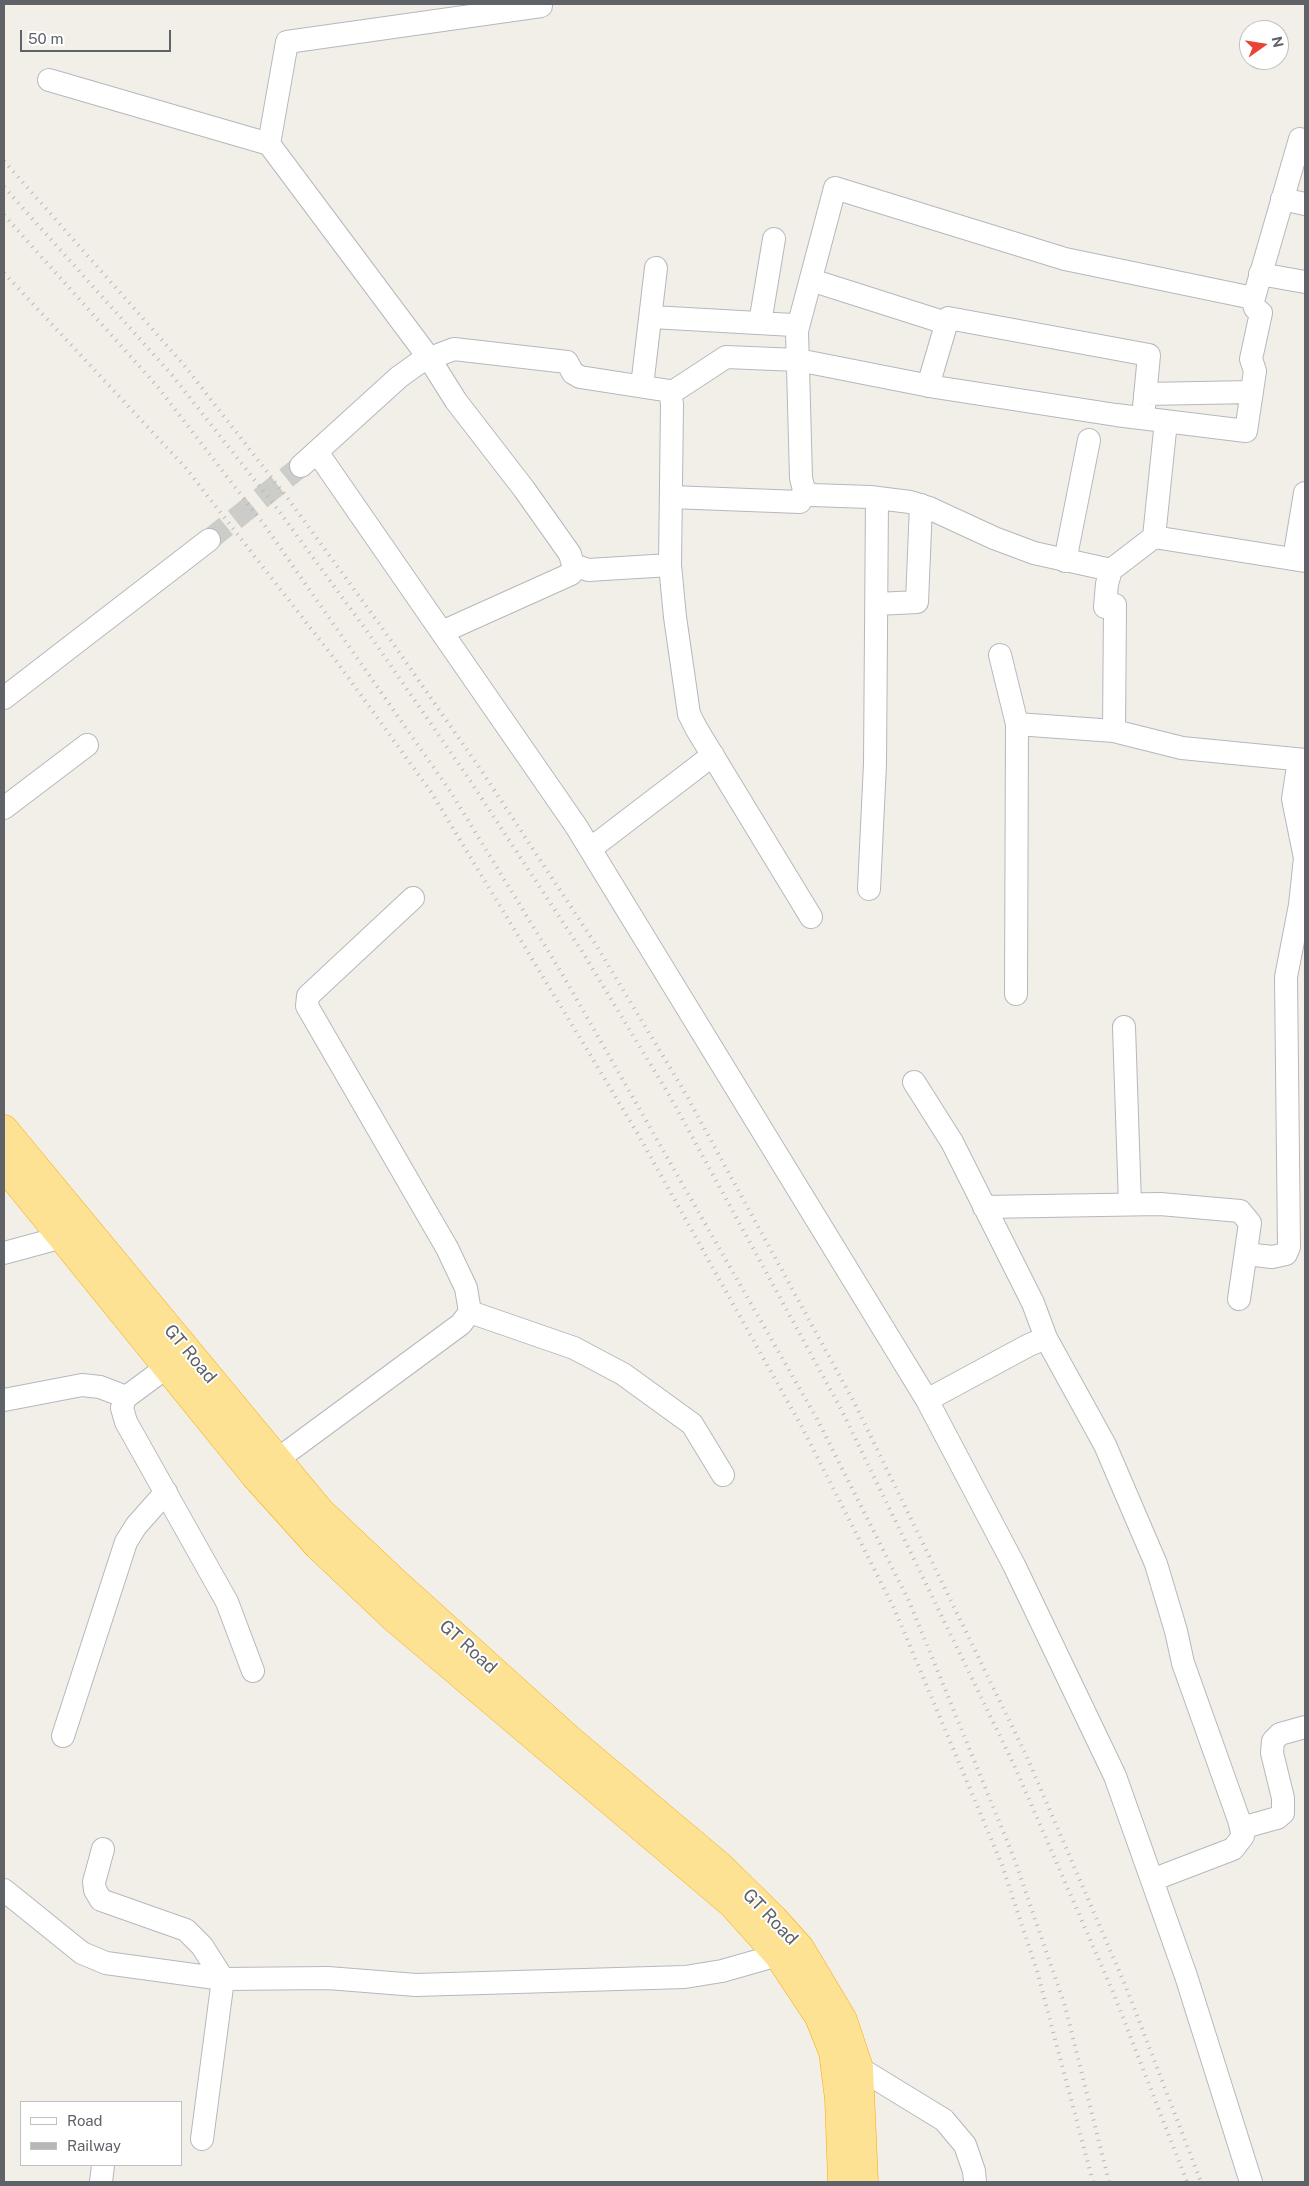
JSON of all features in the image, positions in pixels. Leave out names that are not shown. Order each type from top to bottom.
[{"type":"highway","name":"GT Road","points":[[4,1129],[278,1459],[311,1519],[318,1546],[394,1618],[561,1745],[732,1904],[789,1952],[843,2020],[859,2068],[864,2182]]},
{"type":"highway","name":"GT Road","points":[[4,1166],[255,1476],[311,1519]]},
{"type":"highway","name":"GT Road","points":[[789,1952],[833,2052],[839,2099],[842,2182]]},
{"type":"street","points":[[269,144],[287,42],[540,6],[541,4]]},
{"type":"street","points":[[49,80],[269,144],[429,358],[456,401],[524,489],[570,554],[574,564],[571,574],[442,632]]},
{"type":"street","points":[[670,393],[726,357],[798,360],[928,386],[1142,418],[1246,431],[1255,371],[1251,359],[1261,313],[1254,306],[1254,298],[1300,139]]},
{"type":"street","points":[[671,496],[800,502],[804,490],[801,478],[797,331],[835,188],[1065,259],[1254,298]]},
{"type":"street","points":[[1282,200],[1305,204]]},
{"type":"street","points":[[760,322],[774,239]]},
{"type":"street","points":[[642,386],[652,316],[656,268]]},
{"type":"street","points":[[1260,274],[1305,282]]},
{"type":"street","points":[[811,280],[946,323]]},
{"type":"street","points":[[652,316],[794,324],[797,331]]},
{"type":"street","points":[[928,386],[948,318],[1149,355],[1142,418]]},
{"type":"street","points":[[811,917],[689,714],[670,565],[670,393],[667,389],[580,377],[573,374],[567,362],[454,349],[429,358],[399,377],[309,459],[442,632],[590,849],[926,1400],[1014,1565],[1115,1776],[1186,1976],[1251,2182]]},
{"type":"street","points":[[1145,394],[1252,392]]},
{"type":"street","points":[[1154,537],[1166,421]]},
{"type":"street","points":[[1066,561],[1089,440]]},
{"type":"street","points":[[804,490],[812,495],[877,498],[921,506],[1010,545],[1066,561],[1111,570]]},
{"type":"street","points":[[1114,731],[1115,605],[1105,607],[1111,570],[1154,537],[1299,560],[1305,493]]},
{"type":"street","points":[[869,889],[875,764],[877,498]]},
{"type":"street","points":[[877,604],[917,602],[921,506]]},
{"type":"street","points":[[4,698],[209,540]]},
{"type":"street","points":[[574,564],[588,570],[670,565]]},
{"type":"street","points":[[1000,655],[1017,724],[1016,994]]},
{"type":"street","points":[[1017,724],[1114,731],[1182,748],[1302,760],[1293,799],[1301,819],[1305,858],[1300,905],[1286,977],[1289,1247],[1286,1254],[1272,1257],[1246,1254]]},
{"type":"street","points":[[4,808],[87,744]]},
{"type":"street","points":[[590,849],[713,756]]},
{"type":"street","points":[[278,1459],[461,1324],[470,1312],[466,1288],[447,1248],[307,1006],[308,996],[413,898]]},
{"type":"street","points":[[1124,1027],[1130,1204]]},
{"type":"street","points":[[914,1082],[952,1142],[1032,1303],[1046,1338],[1105,1445],[1156,1564],[1176,1631],[1182,1663],[1241,1828],[1243,1836],[1233,1849],[1152,1880]]},
{"type":"street","points":[[984,1207],[1160,1204],[1240,1211],[1250,1223],[1238,1299]]},
{"type":"street","points":[[4,1253],[63,1237]]},
{"type":"street","points":[[470,1312],[574,1348],[623,1374],[692,1424],[723,1475]]},
{"type":"street","points":[[926,1400],[1029,1345],[1046,1338]]},
{"type":"street","points":[[167,1367],[126,1398],[122,1408],[126,1422],[227,1602],[253,1671]]},
{"type":"street","points":[[4,1400],[82,1385],[100,1387],[126,1398]]},
{"type":"street","points":[[63,1736],[126,1542],[136,1526],[166,1492]]},
{"type":"street","points":[[1241,1828],[1277,1818],[1283,1813],[1283,1798],[1272,1753],[1273,1741],[1280,1734],[1305,1727]]},
{"type":"street","points":[[103,1849],[94,1882],[95,1890],[101,1900],[186,1930],[202,1946],[223,1979],[202,2138]]},
{"type":"street","points":[[4,1890],[82,1953],[106,1963],[223,1979],[328,1978],[416,1985],[685,1977],[722,1971],[789,1952]]},
{"type":"street","points":[[859,2068],[944,2120],[965,2145],[974,2171],[975,2182]]},
{"type":"street","points":[[102,2182],[103,2166]]},
{"type":"tunnel","points":[[209,540],[301,466]]},
{"type":"railway","points":[[4,161],[184,365],[289,500],[380,625],[481,770],[596,945],[684,1091],[855,1404],[1026,1755],[1126,1987],[1201,2182]]},
{"type":"railway","points":[[4,187],[172,375],[279,511],[369,634],[469,779],[585,956],[672,1100],[842,1411],[1014,1765],[1113,1992],[1187,2182]]},
{"type":"railway","points":[[4,215],[157,386],[265,526],[450,791],[561,972],[817,1419],[909,1601],[1014,1858],[1065,2006],[1109,2182]]},
{"type":"railway","points":[[4,273],[185,467],[337,662],[431,792],[635,1129],[803,1429],[894,1608],[1002,1865],[1037,1971],[1093,2182]]}]
